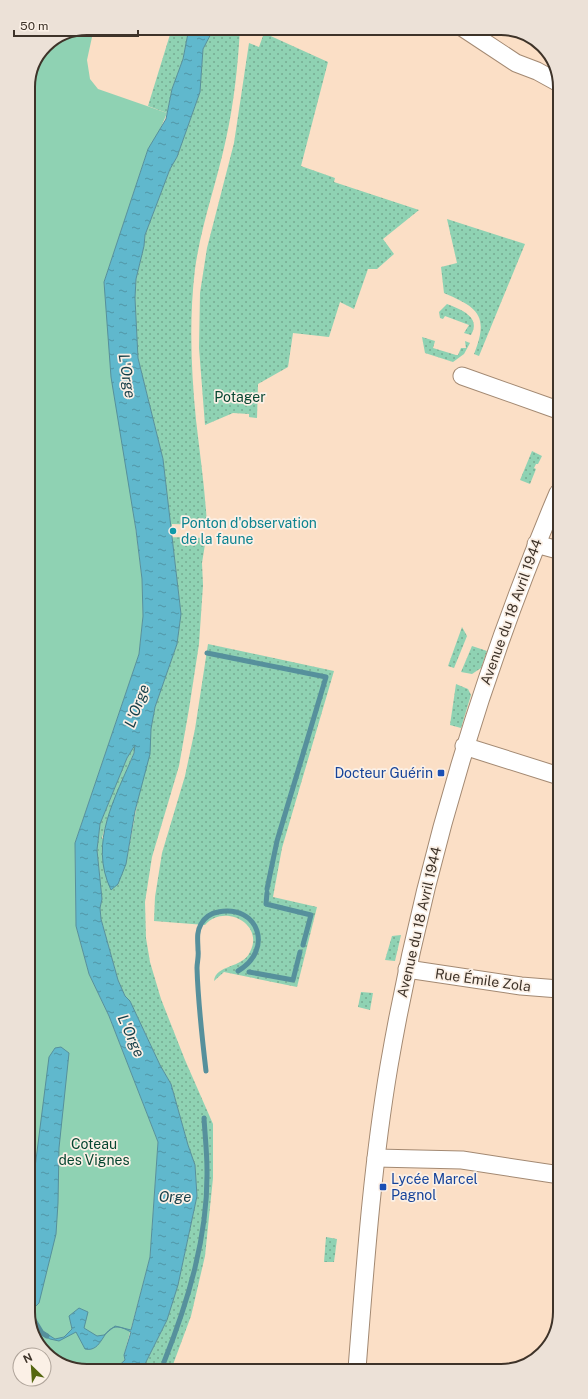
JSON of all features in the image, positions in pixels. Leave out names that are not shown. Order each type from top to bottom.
[{"type":"street","points":[[474,35],[516,63],[537,71],[553,80]]},
{"type":"street","points":[[462,376],[553,408]]},
{"type":"street","name":"Avenue du 18 Avril 1944","points":[[357,1364],[365,1260],[376,1158],[389,1068],[407,968],[434,855],[464,746],[494,657],[536,544],[553,505]]},
{"type":"street","points":[[536,544],[553,549]]},
{"type":"street","points":[[464,746],[553,774]]},
{"type":"street","name":"Rue Émile Zola","points":[[407,968],[521,986],[553,989]]},
{"type":"street","points":[[376,1158],[462,1160],[553,1174]]},
{"type":"green space","name":"Coteau des Vignes","points":[[80,35],[92,35],[87,60],[90,79],[98,89],[167,113],[159,132],[148,149],[104,282],[142,579],[143,616],[139,654],[75,843],[76,926],[89,974],[109,1016],[158,1142],[150,1257],[124,1355],[125,1360],[121,1364],[83,1364],[64,1359],[52,1351],[52,1347],[48,1347],[40,1335],[35,1312],[35,83],[40,64],[46,55],[61,42]]},
{"type":"green space","points":[[170,35],[188,35],[183,59],[172,89],[167,113],[148,106]]},
{"type":"green space","points":[[210,35],[240,35],[235,84],[229,125],[201,236],[193,288],[191,344],[193,382],[207,525],[172,524],[172,536],[163,459],[138,358],[135,298],[136,279],[144,246],[145,235],[170,169],[177,157],[200,92],[203,49]]},
{"type":"green space","name":"Potager","points":[[263,35],[268,35],[328,62],[301,166],[335,178],[334,182],[419,210],[383,239],[394,254],[377,269],[368,269],[354,309],[340,302],[329,337],[293,333],[288,367],[258,384],[257,418],[249,417],[249,414],[233,413],[205,425],[199,348],[200,293],[207,248],[234,143],[249,43],[259,47]]},
{"type":"green space","points":[[447,219],[525,244],[479,356],[474,354],[481,331],[478,315],[466,304],[444,293],[441,267],[457,263]]},
{"type":"green space","points":[[447,304],[463,311],[472,319],[474,329],[471,335],[464,333],[469,325],[445,316],[443,319],[440,318],[439,312]]},
{"type":"green space","points":[[422,337],[435,341],[433,348],[456,355],[458,355],[461,348],[466,348],[465,341],[470,343],[464,354],[453,362],[425,353]]},
{"type":"green space","points":[[532,451],[542,456],[534,468],[536,469],[530,484],[520,480]]},
{"type":"green space","points":[[172,537],[206,538],[202,563],[203,585],[199,644],[189,709],[179,766],[152,857],[145,902],[146,938],[150,962],[161,999],[185,1060],[213,1124],[213,1178],[205,1256],[191,1316],[173,1364],[145,1364],[167,1320],[178,1285],[197,1196],[195,1165],[171,1084],[118,980],[101,919],[100,908],[102,899],[97,850],[100,824],[127,758],[136,743],[134,752],[108,817],[102,838],[126,864],[155,707],[177,644],[181,614]]},
{"type":"green space","points":[[462,627],[467,636],[454,668],[448,666]]},
{"type":"green space","points":[[208,644],[334,671],[282,848],[273,897],[317,907],[297,987],[224,972],[214,981],[219,972],[236,964],[246,957],[250,952],[253,942],[252,933],[247,925],[232,916],[222,916],[213,919],[205,925],[154,921],[155,897],[162,853],[185,776],[195,729]]},
{"type":"green space","points":[[472,646],[487,651],[481,668],[472,674],[461,672]]},
{"type":"green space","points":[[456,684],[468,689],[471,695],[461,728],[450,725]]},
{"type":"green space","points":[[401,935],[395,961],[385,960],[392,936]]},
{"type":"green space","points":[[361,992],[373,993],[370,1010],[358,1007]]},
{"type":"green space","points":[[326,1237],[337,1239],[334,1262],[324,1262]]},
{"type":"water","name":"Orge","points":[[188,35],[210,35],[203,49],[200,92],[177,157],[170,169],[145,235],[144,246],[136,279],[135,298],[138,358],[163,459],[181,614],[177,644],[155,707],[151,729],[150,754],[135,811],[126,864],[118,884],[111,890],[105,872],[102,855],[103,837],[107,820],[134,753],[135,745],[127,758],[100,824],[97,850],[102,899],[100,908],[101,919],[118,980],[171,1084],[195,1165],[197,1196],[178,1285],[167,1320],[145,1364],[121,1364],[125,1360],[124,1355],[131,1332],[122,1328],[131,1330],[150,1257],[158,1142],[109,1016],[89,974],[76,926],[75,843],[139,654],[143,616],[142,579],[136,530],[111,377],[104,282],[148,149],[166,119],[172,89],[183,59]]},
{"type":"water","points":[[61,1047],[69,1053],[59,1148],[56,1234],[39,1303],[35,1307],[35,1167],[49,1057],[55,1048]]},
{"type":"water","points":[[79,1308],[88,1312],[84,1328],[97,1336],[107,1333],[96,1347],[91,1349],[85,1349],[76,1332],[59,1341],[50,1339],[41,1334],[44,1332],[55,1339],[64,1337],[72,1329],[69,1316]]},
{"type":"waterway","points":[[207,653],[326,677],[277,841],[267,889]]},
{"type":"waterway","points":[[267,893],[266,904],[311,915],[303,945]]},
{"type":"waterway","points":[[206,1071],[198,994],[198,931],[202,922],[213,913],[232,911],[243,915],[252,922],[257,931],[258,941],[256,952],[249,962],[238,971]]},
{"type":"waterway","points":[[249,972],[293,980],[300,952]]},
{"type":"waterway","points":[[164,1362],[181,1316],[195,1268],[200,1244],[204,1219],[207,1164],[204,1118]]},
{"type":"waterway","points":[[37,1324],[42,1333],[47,1336]]},
{"type":"place","name":"Ponton d'observation de la faune","points":[[173,531]]},
{"type":"place","name":"Docteur Guérin","points":[[441,773]]},
{"type":"place","name":"Lycée Marcel Pagnol","points":[[383,1187]]},
{"type":"water label","name":"L'Orge","points":[[127,376]]},
{"type":"water label","name":"L'Orge","points":[[137,706]]},
{"type":"water label","name":"L'Orge","points":[[131,1036]]}]
